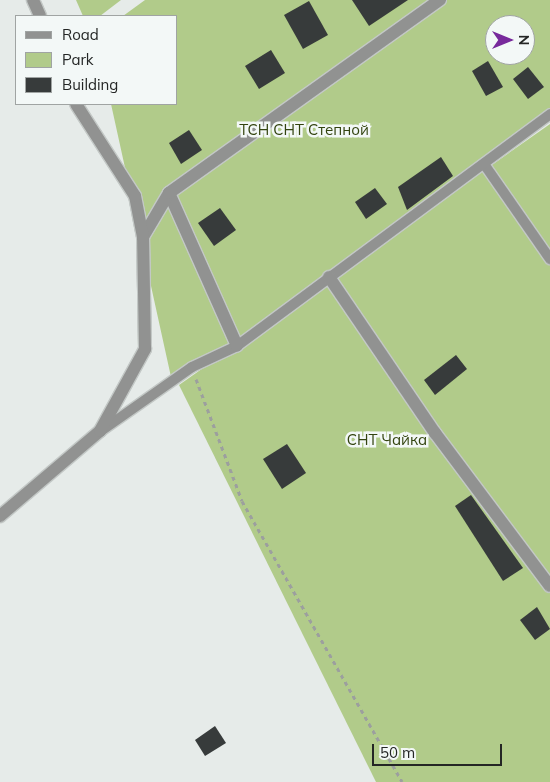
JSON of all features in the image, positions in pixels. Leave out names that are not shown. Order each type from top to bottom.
[{"type":"street","points":[[33,0],[40,15]]},
{"type":"street","points":[[143,237],[169,193],[440,0]]},
{"type":"street","points":[[0,516],[100,431],[145,349],[143,237],[135,196],[77,105]]},
{"type":"street","points":[[169,193],[237,346]]},
{"type":"street","points":[[329,277],[435,433],[550,586]]},
{"type":"lane","points":[[100,431],[192,367],[237,346],[550,114]]},
{"type":"lane","points":[[484,164],[550,259]]},
{"type":"path","points":[[192,367],[242,501],[402,782]]},
{"type":"green space","points":[[76,0],[121,0],[101,15],[83,15]]},
{"type":"green space","name":"ТСН СНТ Степной","points":[[145,0],[550,0],[550,114],[173,386],[111,105],[178,105],[178,15],[124,15]]},
{"type":"green space","name":"СНТ Чайка","points":[[550,124],[550,782],[376,782],[179,385]]},
{"type":"building","points":[[352,0],[408,0],[369,26]]},
{"type":"building","points":[[309,1],[328,35],[303,49],[284,15]]},
{"type":"building","points":[[271,50],[285,73],[259,89],[245,66]]},
{"type":"building","points":[[485,63],[485,65],[490,65],[503,87],[486,96],[472,71]]},
{"type":"building","points":[[528,67],[544,87],[528,99],[513,79]]},
{"type":"building","points":[[189,130],[202,150],[181,164],[169,143]]},
{"type":"building","points":[[441,157],[453,176],[407,210],[398,187]]},
{"type":"building","points":[[375,188],[387,204],[366,219],[355,202]]},
{"type":"building","points":[[220,208],[236,230],[214,246],[198,223]]},
{"type":"building","points":[[456,355],[467,369],[435,395],[424,380]]},
{"type":"building","points":[[287,444],[306,473],[282,489],[263,459]]},
{"type":"building","points":[[471,495],[523,568],[503,581],[455,506]]},
{"type":"building","points":[[537,607],[550,629],[535,640],[520,620]]},
{"type":"building","points":[[215,726],[226,743],[205,756],[195,740]]}]
